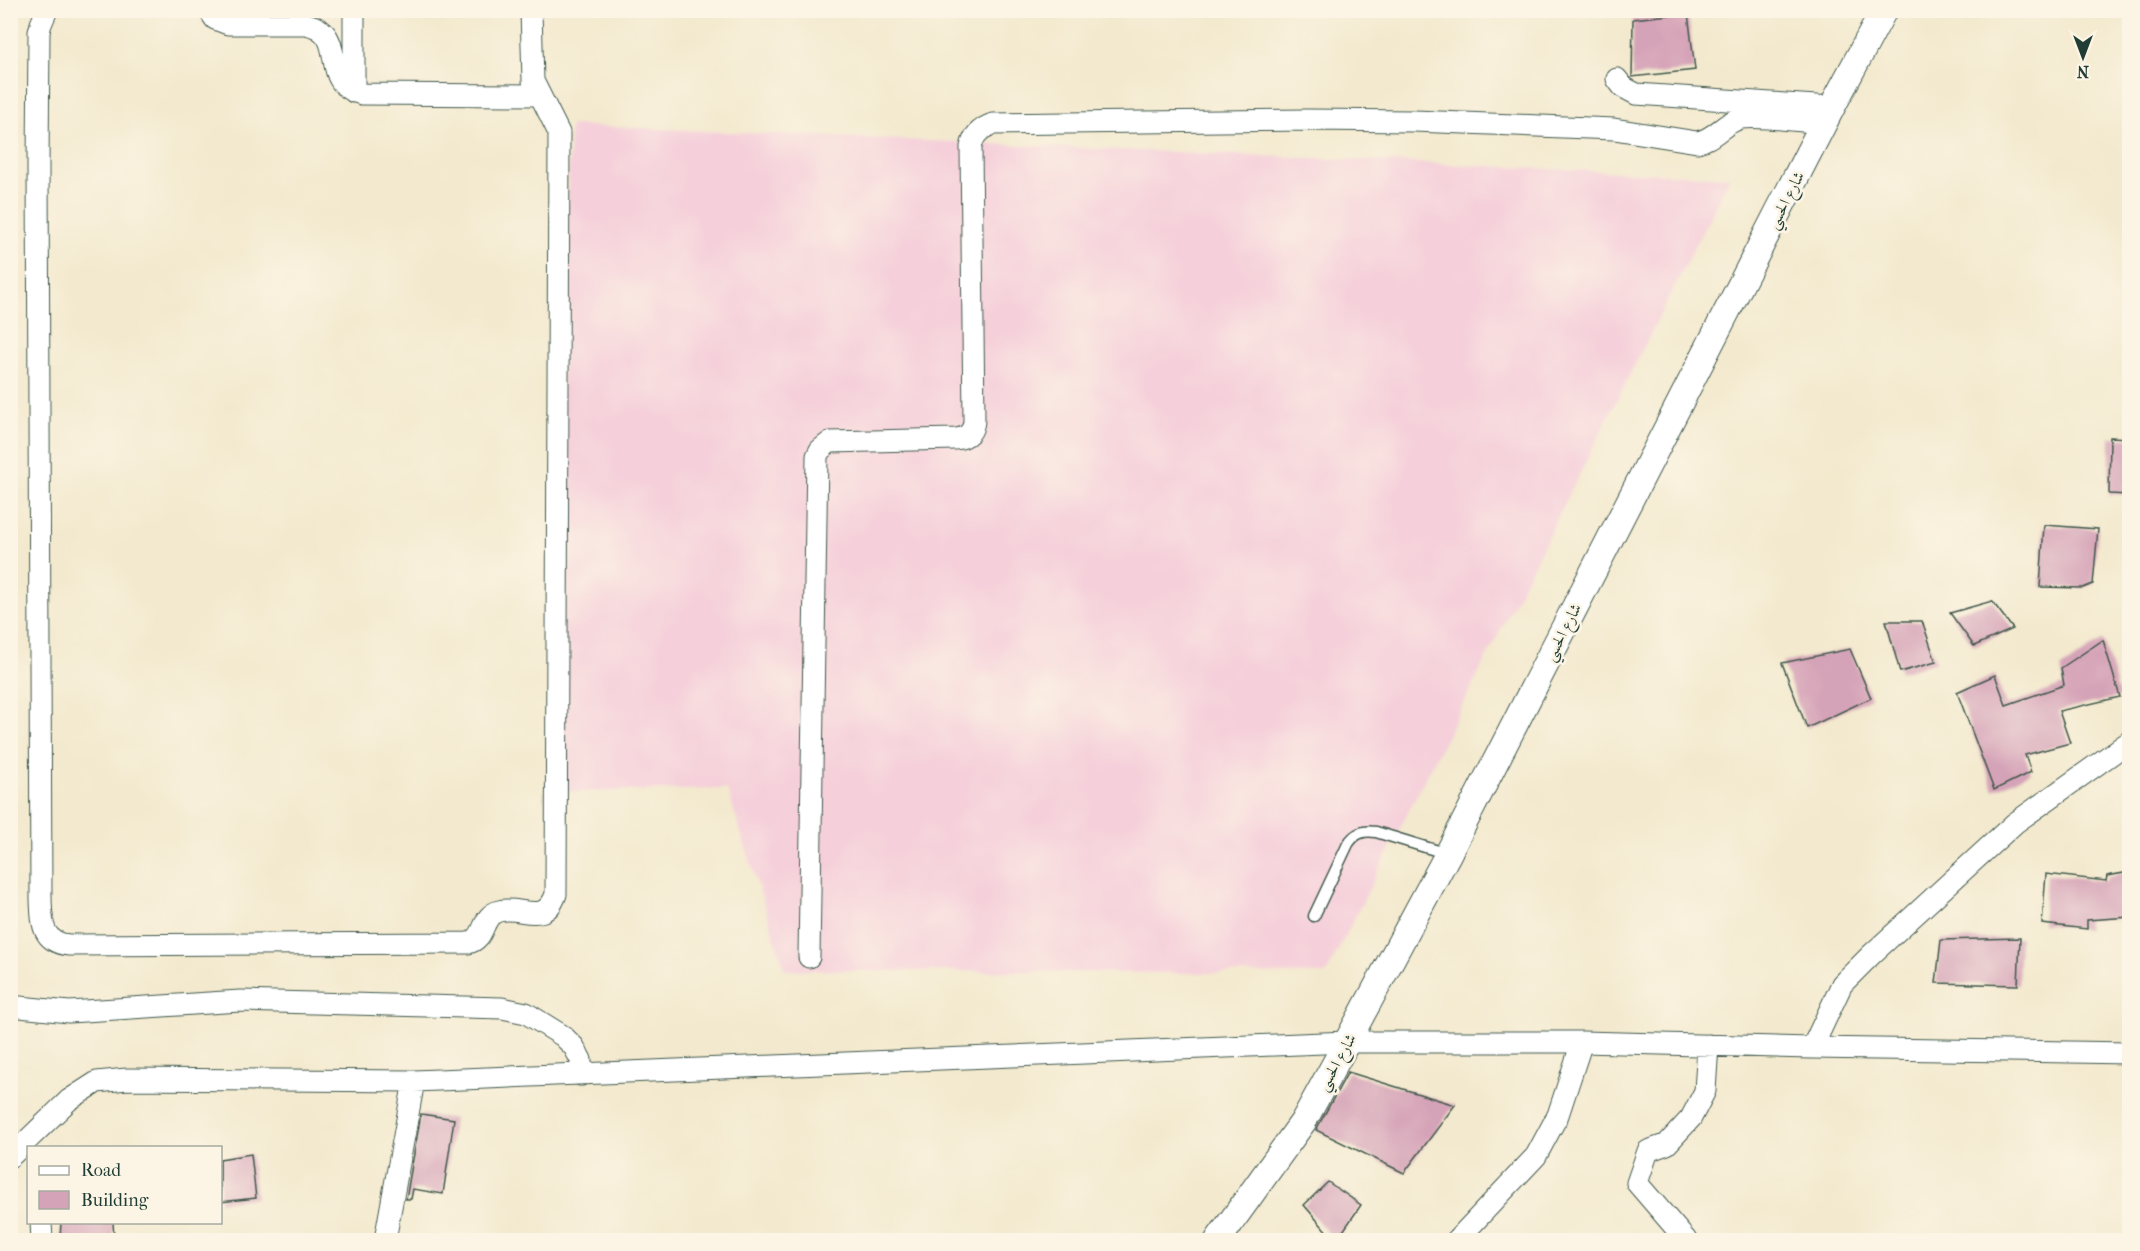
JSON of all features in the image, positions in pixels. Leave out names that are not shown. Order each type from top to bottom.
[{"type":"street","points":[[47,10],[39,32],[40,899],[43,927],[51,939],[63,944],[468,943],[480,936],[485,921],[496,911],[506,910],[532,914],[551,906],[554,901],[556,894],[559,133],[552,115],[539,95],[532,74],[531,10]]},
{"type":"street","points":[[209,10],[215,20],[228,24],[315,26],[329,37],[337,76],[354,92],[362,94],[539,95]]},
{"type":"street","points":[[354,10],[354,92]]},
{"type":"street","name":"شارع الحسي","points":[[1218,1240],[1303,1122],[1347,1042],[1448,854],[1884,10]]},
{"type":"street","points":[[1617,79],[1623,87],[1636,94],[1828,115]]},
{"type":"street","points":[[809,957],[817,456],[820,450],[830,442],[955,439],[967,436],[972,431],[974,407],[971,147],[980,130],[993,124],[1414,121],[1614,129],[1697,142],[1707,139],[1720,128],[1741,118],[1828,115]]},
{"type":"street","points":[[1812,1048],[1842,984],[1864,961],[2015,823],[2130,741]]},
{"type":"street","points":[[10,1006],[69,1012],[240,1001],[502,1008],[526,1013],[563,1036],[574,1047],[581,1060],[581,1075]]},
{"type":"street","points":[[38,1139],[69,1100],[97,1082],[127,1079],[414,1081],[1347,1042],[1582,1042],[2130,1053]]},
{"type":"street","points":[[1457,1240],[1536,1156],[1558,1115],[1582,1042]]},
{"type":"street","points":[[1686,1240],[1637,1183],[1648,1151],[1667,1144],[1690,1118],[1705,1091],[1708,1046]]},
{"type":"street","points":[[385,1240],[414,1081]]},
{"type":"street","points":[[10,1157],[27,1146]]},
{"type":"street","points":[[41,1224],[42,1240]]},
{"type":"lane","points":[[1314,916],[1348,844],[1352,837],[1360,833],[1377,832],[1448,854]]},
{"type":"shaded area","points":[[570,125],[1730,177],[1326,974],[785,970],[727,789],[551,792]]},
{"type":"building","points":[[1688,13],[1695,70],[1632,77],[1633,19]]},
{"type":"building","points":[[2110,437],[2130,438],[2130,495],[2109,494]]},
{"type":"building","points":[[2044,525],[2098,529],[2093,584],[2083,588],[2040,587]]},
{"type":"building","points":[[1992,601],[2013,629],[1974,646],[1950,613]]},
{"type":"building","points":[[1886,621],[1922,621],[1936,662],[1900,672]]},
{"type":"building","points":[[2103,640],[2120,697],[2059,711],[2070,743],[2025,755],[2031,772],[1994,790],[1957,692],[1995,675],[2006,705],[2064,685],[2061,668]]},
{"type":"building","points":[[1850,649],[1871,698],[1807,728],[1782,663]]},
{"type":"building","points":[[2130,872],[2130,917],[2087,920],[2087,929],[2042,924],[2046,874],[2106,881],[2107,876]]},
{"type":"building","points":[[2020,938],[2018,985],[1936,983],[1941,940]]},
{"type":"building","points":[[1348,1072],[1455,1105],[1404,1173],[1316,1130]]},
{"type":"building","points":[[421,1114],[454,1119],[443,1194],[413,1189],[411,1199],[406,1199]]},
{"type":"building","points":[[251,1154],[256,1198],[222,1202],[222,1159]]},
{"type":"building","points":[[1328,1182],[1361,1205],[1337,1240],[1334,1240],[1304,1205]]},
{"type":"building","points":[[61,1224],[113,1224],[114,1240],[60,1240]]}]
